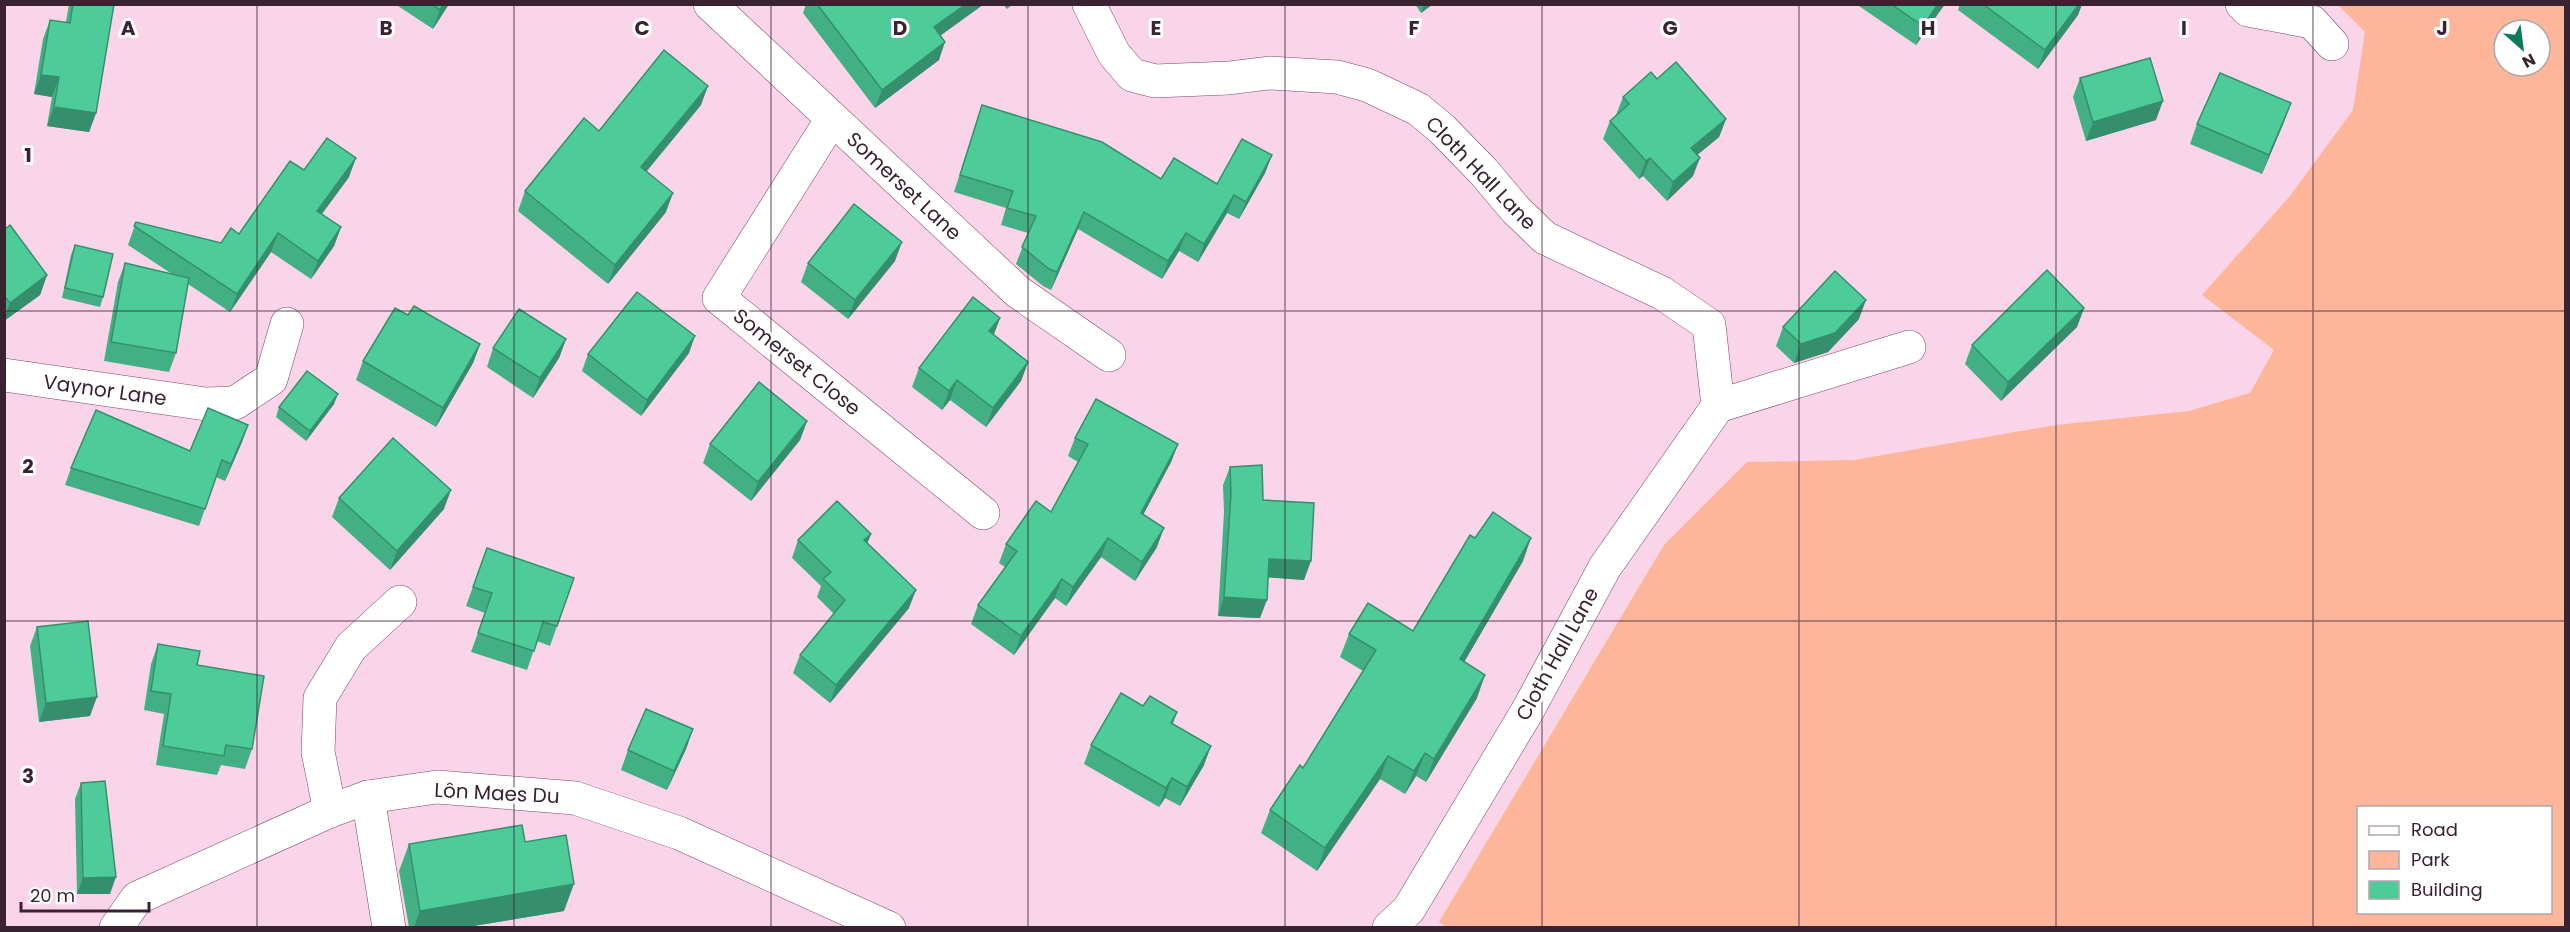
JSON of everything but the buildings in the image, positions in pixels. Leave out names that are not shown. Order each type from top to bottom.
[{"type":"street","name":"Somerset Lane","points":[[710,4],[1018,292],[1109,355]]},
{"type":"street","name":"Cloth Hall Lane","points":[[1089,4],[1114,54],[1132,75],[1155,81],[1229,78],[1269,72],[1337,77],[1366,85],[1418,109],[1442,129],[1484,171],[1516,210],[1545,238],[1662,293],[1709,325],[1718,406],[1605,567],[1528,710],[1399,918]]},
{"type":"street","points":[[2242,4],[2248,10],[2312,22],[2332,44]]},
{"type":"street","name":"Somerset Close","points":[[832,119],[719,298],[983,513]]},
{"type":"street","name":"Vaynor Lane","points":[[4,375],[206,404],[236,403],[271,379],[287,324]]},
{"type":"street","points":[[1718,406],[1909,347]]},
{"type":"street","points":[[330,811],[318,752],[320,698],[351,647],[400,602]]},
{"type":"street","name":"Lôn Maes Du","points":[[116,927],[137,898],[330,811],[368,798],[437,787],[575,798],[679,833],[889,927]]},
{"type":"street","points":[[368,798],[389,927]]},
{"type":"green space","points":[[2338,5],[2565,5],[2565,927],[1449,928],[1439,922],[1664,545],[1747,462],[1854,460],[2056,425],[2189,411],[2250,393],[2274,350],[2202,295],[2290,196],[2353,110],[2365,32]]}]
